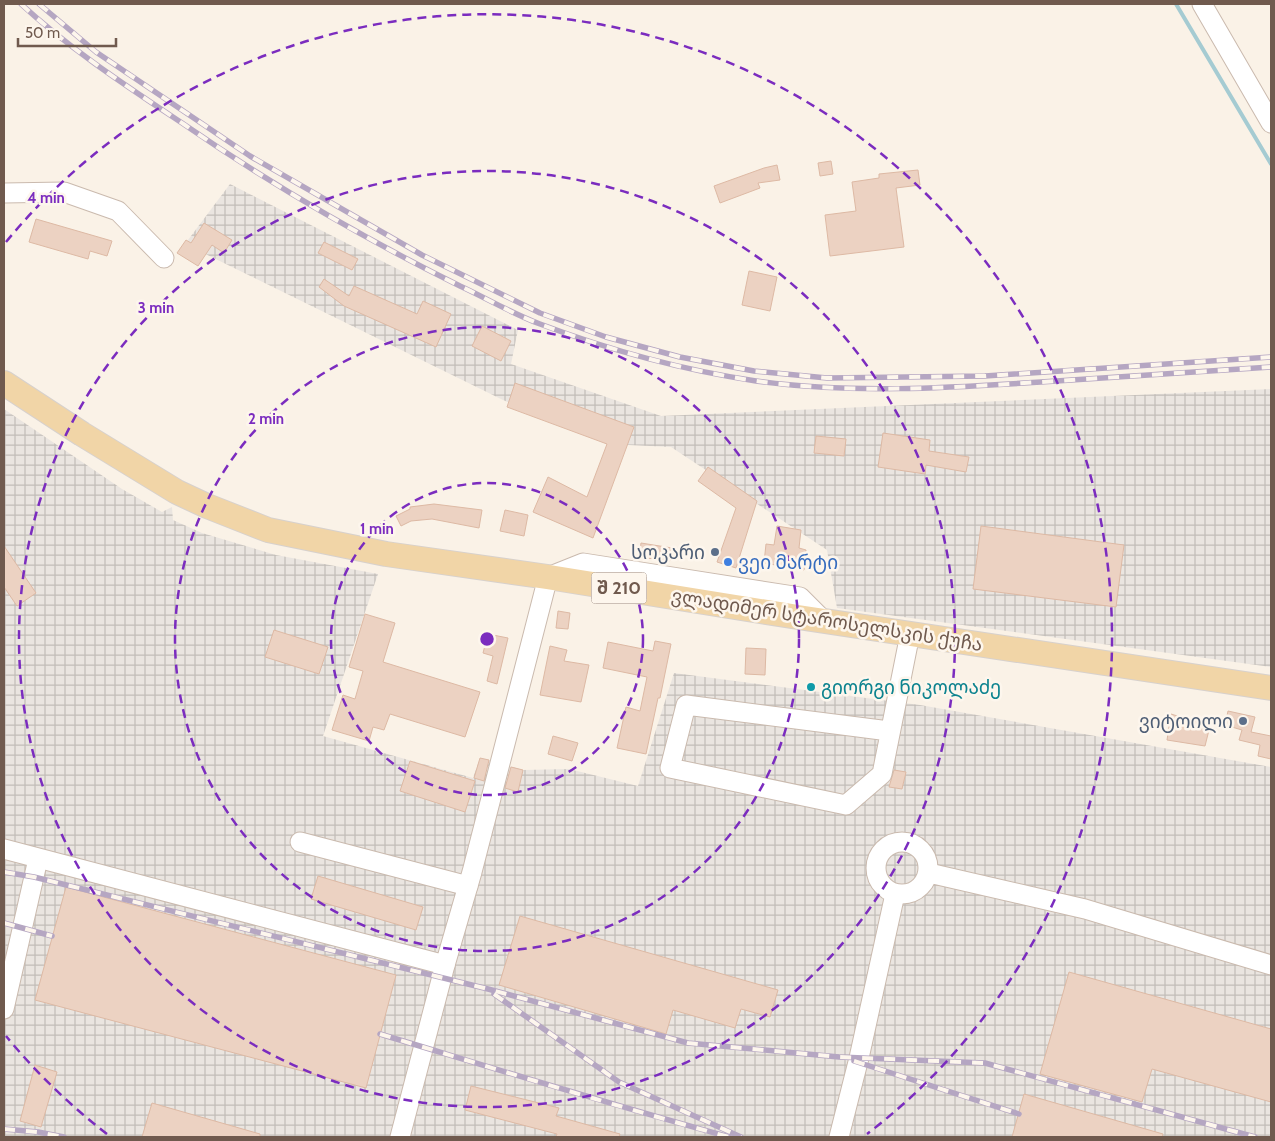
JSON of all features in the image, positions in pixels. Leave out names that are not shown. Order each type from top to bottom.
[{"type":"main road","name":"ვლადიმერ სტაროსელსკის ქუჩა","points":[[4,383],[82,434],[177,492],[268,530],[386,554],[548,577],[824,621],[1271,688]]},
{"type":"street","points":[[1202,4],[1271,123]]},
{"type":"street","points":[[4,193],[64,192],[118,210],[164,258]]},
{"type":"street","points":[[400,1137],[445,965],[468,886],[548,577],[583,563],[800,597],[824,621]]},
{"type":"street","points":[[701,582],[716,604],[739,588]]},
{"type":"street","points":[[890,731],[686,705],[670,768],[846,805],[882,774],[910,634]]},
{"type":"street","points":[[300,842],[468,886]]},
{"type":"street","points":[[897,842],[914,844],[921,849],[929,864],[929,873],[926,881],[916,891],[909,894],[895,894],[886,889],[879,881],[876,870],[877,860],[882,851],[889,845],[897,842]]},
{"type":"street","points":[[4,849],[445,965]]},
{"type":"street","points":[[4,1009],[38,859]]},
{"type":"street","points":[[929,873],[1085,909],[1271,965]]},
{"type":"street","points":[[839,1137],[859,1058],[895,894]]},
{"type":"shaded area","points":[[230,184],[518,330],[511,364],[661,416],[1271,389],[1271,667],[837,608],[827,550],[671,447],[607,444],[503,400],[185,244]]},
{"type":"shaded area","points":[[4,409],[122,489],[162,512],[172,507],[173,520],[202,533],[276,555],[378,574],[323,736],[473,778],[480,758],[523,770],[569,769],[638,786],[674,673],[920,705],[1271,767],[1271,1137],[4,1137]]},
{"type":"building","points":[[831,161],[833,174],[820,176],[818,163]]},
{"type":"building","points":[[777,165],[780,180],[758,183],[760,188],[720,203],[714,186]]},
{"type":"building","points":[[918,170],[920,185],[896,188],[904,247],[830,256],[825,215],[856,211],[852,182],[879,178],[879,174]]},
{"type":"building","points":[[36,219],[112,241],[107,256],[90,251],[88,259],[29,242]]},
{"type":"building","points":[[204,223],[232,240],[224,253],[212,245],[198,266],[177,253],[186,240],[191,243]]},
{"type":"building","points":[[324,242],[358,259],[352,270],[318,253]]},
{"type":"building","points":[[749,271],[777,277],[770,311],[742,305]]},
{"type":"building","points":[[324,279],[349,296],[354,286],[417,314],[423,301],[451,314],[436,347],[344,306],[319,287]]},
{"type":"building","points":[[482,326],[511,341],[501,361],[472,346]]},
{"type":"building","points":[[515,383],[634,427],[593,538],[533,512],[548,477],[587,497],[607,444],[507,407]]},
{"type":"building","points":[[883,433],[930,440],[929,451],[969,457],[966,472],[926,465],[925,474],[878,467]]},
{"type":"building","points":[[816,436],[846,439],[844,456],[814,453]]},
{"type":"building","points":[[708,467],[757,501],[736,568],[717,562],[736,508],[698,481]]},
{"type":"building","points":[[434,504],[482,510],[479,528],[432,519],[411,521],[401,526],[396,516],[410,509],[410,507]]},
{"type":"building","points":[[505,510],[528,515],[524,536],[500,531]]},
{"type":"building","points":[[777,526],[801,530],[799,548],[806,550],[804,570],[764,563],[766,544],[774,545]]},
{"type":"building","points":[[981,526],[1124,545],[1116,607],[973,589]]},
{"type":"building","points":[[641,543],[672,548],[670,561],[639,557]]},
{"type":"building","points":[[4,546],[36,593],[17,606],[4,587]]},
{"type":"building","points":[[558,611],[570,613],[568,629],[556,628]]},
{"type":"building","points":[[365,614],[395,623],[383,662],[480,692],[465,737],[390,714],[384,730],[373,727],[369,741],[332,730],[343,695],[355,699],[363,671],[349,667]]},
{"type":"building","points":[[274,630],[328,647],[319,674],[265,657]]},
{"type":"building","points":[[488,634],[508,638],[497,684],[487,681],[493,656],[483,653]]},
{"type":"building","points":[[655,641],[671,644],[646,754],[617,748],[626,707],[640,711],[647,677],[603,668],[608,642],[653,651]]},
{"type":"building","points":[[550,646],[567,650],[564,661],[589,665],[581,702],[540,695]]},
{"type":"building","points":[[746,648],[766,649],[765,675],[745,674]]},
{"type":"building","points":[[1228,711],[1255,717],[1251,732],[1271,736],[1271,759],[1258,756],[1260,745],[1239,740],[1242,730],[1225,725]]},
{"type":"building","points":[[1171,714],[1210,726],[1205,746],[1167,740]]},
{"type":"building","points":[[553,736],[578,743],[572,761],[548,754]]},
{"type":"building","points":[[480,758],[489,760],[484,781],[474,778]]},
{"type":"building","points":[[410,761],[475,781],[465,812],[400,791]]},
{"type":"building","points":[[511,767],[523,770],[518,792],[505,788]]},
{"type":"building","points":[[894,770],[906,772],[902,789],[889,787]]},
{"type":"building","points":[[318,876],[423,907],[416,930],[311,899]]},
{"type":"building","points":[[66,887],[396,975],[366,1088],[35,1000]]},
{"type":"building","points":[[520,916],[778,990],[770,1017],[741,1009],[735,1028],[673,1010],[666,1034],[499,985]]},
{"type":"building","points":[[1069,972],[1271,1029],[1271,1102],[1152,1069],[1142,1102],[1040,1074]]},
{"type":"building","points":[[35,1065],[57,1072],[41,1127],[20,1121]]},
{"type":"building","points":[[471,1086],[559,1108],[556,1116],[620,1134],[619,1137],[556,1137],[557,1134],[465,1110]]},
{"type":"building","points":[[1024,1094],[1163,1134],[1162,1137],[1012,1137]]},
{"type":"building","points":[[152,1103],[260,1134],[260,1137],[142,1137]]},
{"type":"waterway","points":[[1176,4],[1271,164]]},
{"type":"railway","points":[[21,4],[60,37],[121,82],[251,169],[354,230],[424,268],[520,316],[619,351],[701,371],[756,381],[863,389],[970,386],[1271,367]]},
{"type":"railway","points":[[39,4],[96,52],[250,156],[422,255],[540,313],[606,337],[680,357],[754,371],[827,378],[985,376],[1271,357]]},
{"type":"railway","points":[[4,872],[34,877],[488,989],[688,1043],[839,1057],[985,1063],[1255,1137]]},
{"type":"railway","points":[[4,923],[52,936]]},
{"type":"railway","points":[[494,994],[619,1082],[741,1137]]},
{"type":"railway","points":[[380,1034],[598,1100],[729,1137]]},
{"type":"railway","points":[[854,1061],[1019,1114]]},
{"type":"railway","points":[[4,1129],[38,1132],[64,1137]]},
{"type":"place","name":"სოკარი","points":[[715,552]]},
{"type":"place","name":"ვეი მარტი","points":[[728,562]]},
{"type":"place","name":"გიორგი ნიკოლაძე","points":[[811,687]]},
{"type":"place","name":"ვიტოილი","points":[[1243,721]]}]
